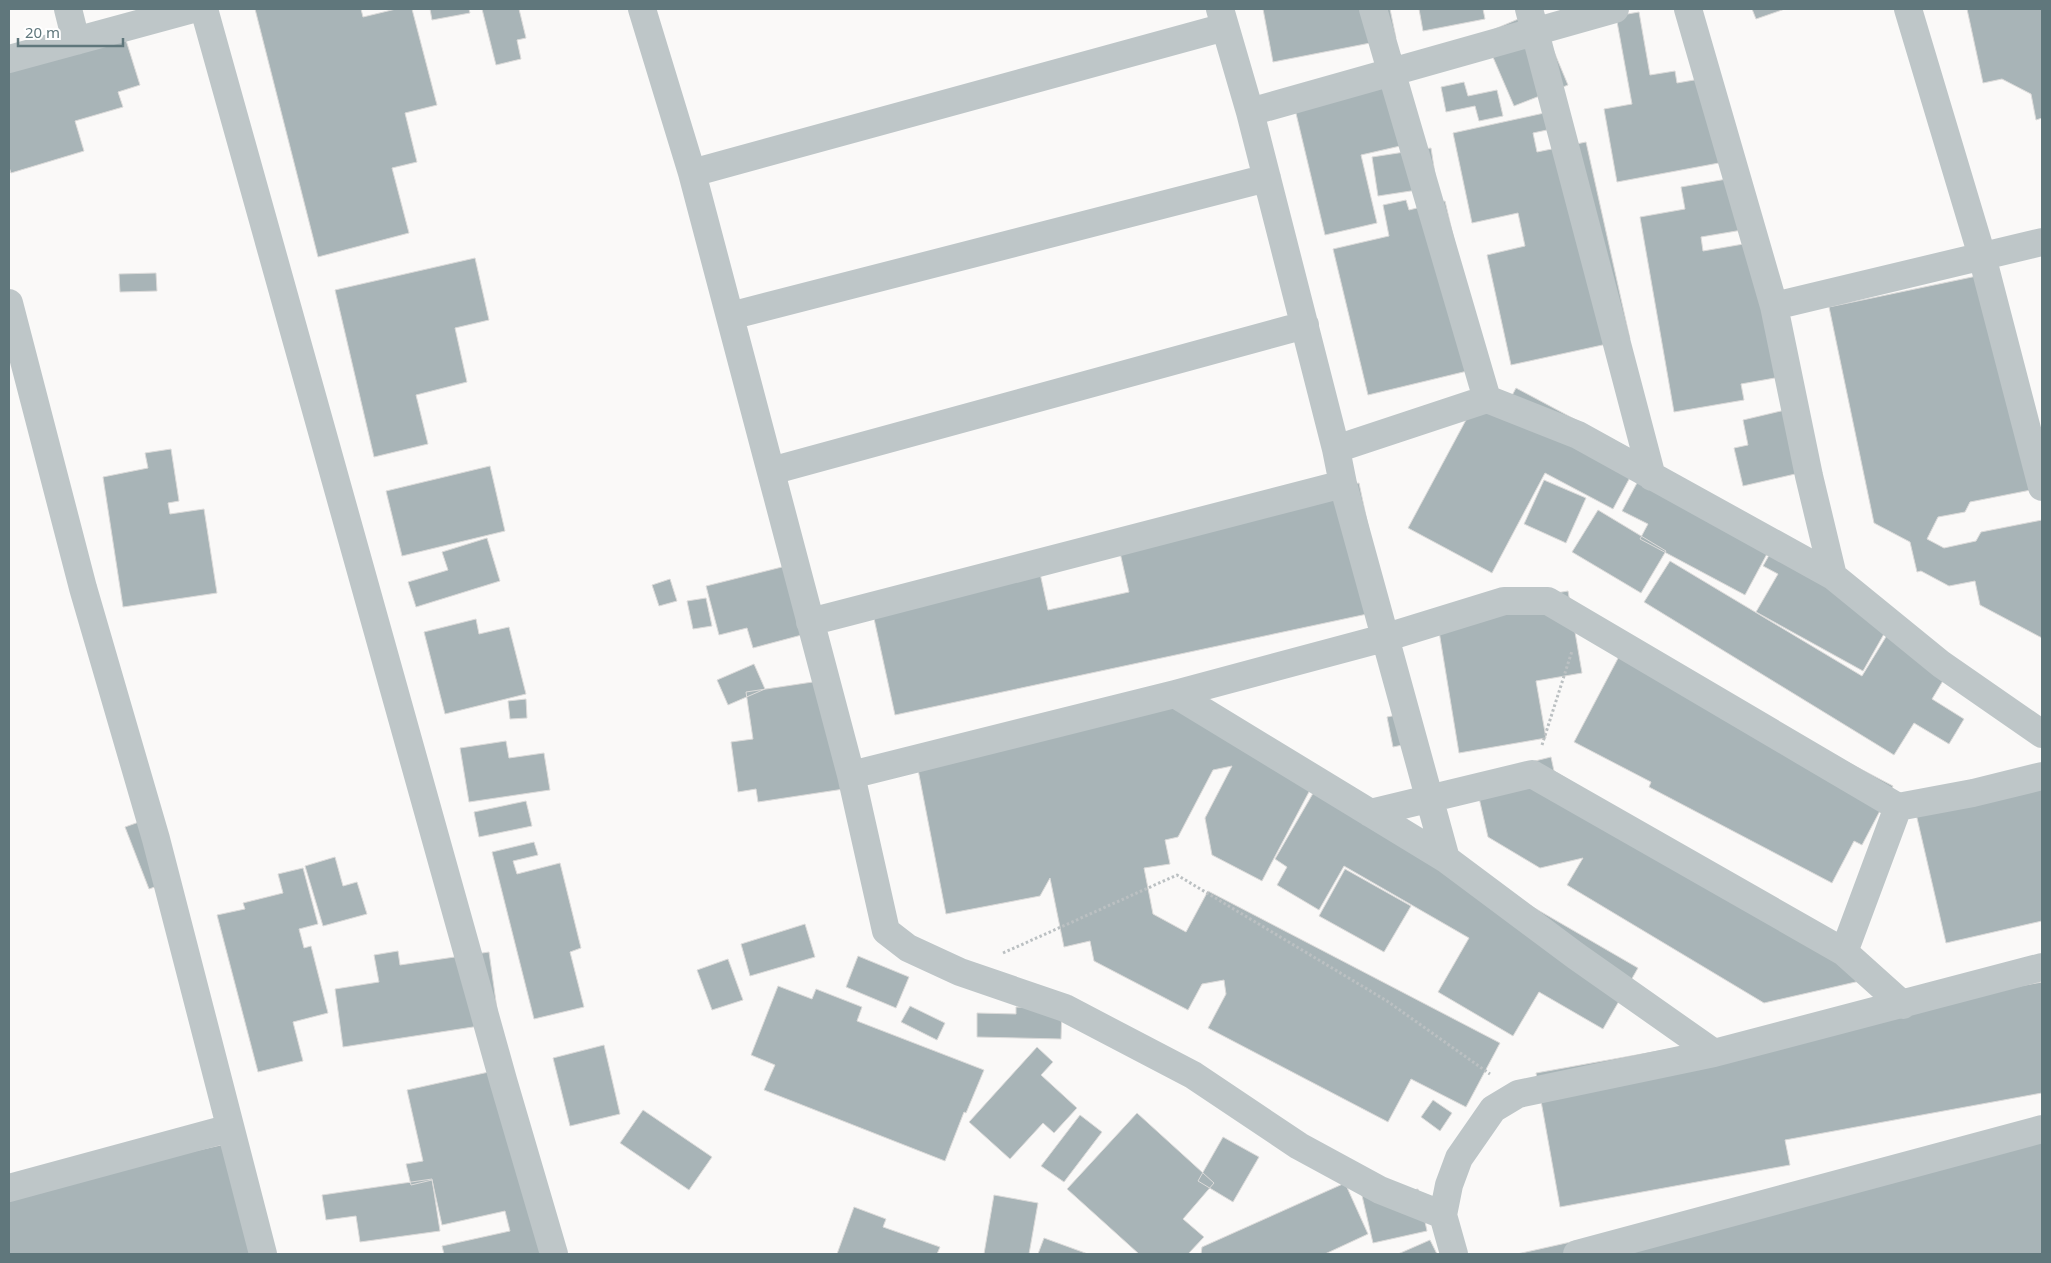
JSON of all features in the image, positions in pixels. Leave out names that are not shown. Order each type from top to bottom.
[{"type":"street","points":[[68,9],[76,41]]},
{"type":"street","points":[[9,59],[194,9]]},
{"type":"street","points":[[204,9],[503,1080],[554,1254]]},
{"type":"street","points":[[1373,9],[1487,399]]},
{"type":"street","points":[[1250,112],[1391,73],[1532,20],[1615,9]]},
{"type":"street","points":[[1688,9],[1774,306],[1833,576]]},
{"type":"street","points":[[1908,9],[1982,256],[2042,488]]},
{"type":"street","points":[[648,10],[851,775],[886,931],[908,948],[960,972],[1065,1008],[1192,1075],[1299,1146],[1372,1186],[1443,1215]]},
{"type":"street","points":[[692,174],[1222,18],[1250,112],[1305,325],[1343,484],[1384,638],[1446,859]]},
{"type":"street","points":[[1532,20],[1652,477]]},
{"type":"street","points":[[730,316],[1267,178]]},
{"type":"street","points":[[1774,306],[2042,242]]},
{"type":"street","points":[[9,306],[83,588],[156,839],[263,1254]]},
{"type":"street","points":[[771,470],[1305,325]]},
{"type":"street","points":[[1336,449],[1487,399],[1578,435],[1833,576],[1941,664],[2042,734]]},
{"type":"street","points":[[810,622],[1343,484]]},
{"type":"street","points":[[851,775],[1175,694],[1384,638],[1504,602],[1548,601],[1582,619],[1898,807],[1973,793],[2042,776]]},
{"type":"street","points":[[1175,694],[1446,859],[1576,956],[1714,1053]]},
{"type":"street","points":[[1370,813],[1532,774],[1844,952],[1903,1005]]},
{"type":"street","points":[[1844,952],[1898,807]]},
{"type":"street","points":[[1454,1254],[1443,1215],[1449,1185],[1459,1158],[1492,1109],[1518,1094],[1714,1053],[1903,1005],[2042,967]]},
{"type":"street","points":[[9,1188],[230,1128]]},
{"type":"street","points":[[1577,1254],[2042,1129]]},
{"type":"path","points":[[1532,774],[1582,619]]},
{"type":"path","points":[[960,972],[1177,875],[1387,1001],[1518,1094]]},
{"type":"building","points":[[255,9],[361,9],[363,17],[396,9],[412,9],[437,105],[405,113],[417,162],[392,168],[409,233],[318,257]]},
{"type":"building","points":[[430,9],[469,9],[470,13],[432,20]]},
{"type":"building","points":[[482,9],[519,9],[526,38],[517,40],[521,59],[496,65]]},
{"type":"building","points":[[1263,9],[1390,9],[1396,38],[1273,62]]},
{"type":"building","points":[[1419,9],[1483,9],[1485,19],[1423,31]]},
{"type":"building","points":[[1752,9],[1785,9],[1756,19]]},
{"type":"building","points":[[1967,9],[2042,9],[2042,118],[2036,120],[2031,94],[2002,79],[1983,83]]},
{"type":"building","points":[[1537,11],[1568,85],[1514,106],[1483,34]]},
{"type":"building","points":[[1639,12],[1650,75],[1675,71],[1677,83],[1717,76],[1735,160],[1617,182],[1604,109],[1632,104],[1616,16]]},
{"type":"building","points":[[120,21],[140,85],[118,92],[123,107],[75,121],[84,151],[11,173],[9,167],[9,55]]},
{"type":"building","points":[[1407,78],[1422,141],[1361,155],[1377,223],[1325,235],[1294,105]]},
{"type":"building","points":[[1464,82],[1468,96],[1497,90],[1503,116],[1479,121],[1475,106],[1446,112],[1441,87]]},
{"type":"building","points":[[1567,108],[1570,125],[1533,133],[1537,152],[1586,142],[1630,339],[1511,365],[1487,255],[1525,246],[1518,213],[1472,223],[1453,133]]},
{"type":"building","points":[[1431,148],[1437,187],[1378,196],[1372,157]]},
{"type":"building","points":[[1744,176],[1754,228],[1701,237],[1703,251],[1761,241],[1792,375],[1741,384],[1744,400],[1674,412],[1640,217],[1685,209],[1681,187]]},
{"type":"building","points":[[1406,200],[1409,210],[1445,201],[1484,367],[1368,395],[1333,249],[1389,236],[1383,205]]},
{"type":"building","points":[[475,258],[489,320],[455,328],[467,382],[416,395],[428,444],[374,457],[335,290]]},
{"type":"building","points":[[1996,272],[2041,488],[1970,502],[1965,512],[1938,517],[1927,539],[1944,548],[1976,541],[1981,532],[2042,520],[2042,638],[1980,605],[1975,581],[1949,586],[1921,571],[1917,572],[1910,542],[1874,523],[1829,307]]},
{"type":"building","points":[[156,273],[157,291],[120,292],[119,274]]},
{"type":"building","points":[[1516,388],[1642,455],[1613,509],[1545,473],[1492,573],[1408,528],[1474,405],[1500,418]]},
{"type":"building","points":[[1802,406],[1817,469],[1743,486],[1734,448],[1748,445],[1743,420]]},
{"type":"building","points":[[171,449],[179,501],[168,503],[170,514],[204,509],[217,593],[123,607],[103,477],[148,468],[145,453]]},
{"type":"building","points":[[490,466],[505,531],[402,556],[386,491]]},
{"type":"building","points":[[1645,468],[1776,537],[1745,595],[1640,539],[1648,524],[1622,511]]},
{"type":"building","points":[[1544,480],[1586,498],[1566,543],[1524,524]]},
{"type":"building","points":[[1359,483],[1386,610],[895,715],[870,600],[1038,564],[1048,610],[1129,592],[1116,535]]},
{"type":"building","points":[[1598,510],[1666,551],[1641,593],[1572,552]]},
{"type":"building","points":[[487,538],[500,581],[416,607],[408,582],[448,570],[442,552]]},
{"type":"building","points":[[1772,550],[1893,618],[1863,671],[1756,612],[1778,574],[1763,566]]},
{"type":"building","points":[[1670,561],[1862,676],[1892,627],[1953,664],[1932,699],[1964,719],[1949,744],[1914,723],[1894,755],[1644,602]]},
{"type":"building","points":[[794,564],[813,632],[753,648],[747,628],[719,635],[706,586]]},
{"type":"building","points":[[670,579],[677,601],[659,606],[652,585]]},
{"type":"building","points":[[1568,591],[1582,673],[1536,681],[1546,738],[1459,753],[1436,613]]},
{"type":"building","points":[[706,598],[712,626],[693,629],[687,601]]},
{"type":"building","points":[[476,619],[479,634],[509,627],[526,694],[445,714],[424,632]]},
{"type":"building","points":[[1625,645],[1893,786],[1862,845],[1854,841],[1832,883],[1649,787],[1651,782],[1574,742]]},
{"type":"building","points":[[754,664],[765,689],[728,705],[717,680]]},
{"type":"building","points":[[826,680],[844,789],[758,802],[756,789],[738,792],[731,742],[753,739],[746,692]]},
{"type":"building","points":[[526,699],[527,718],[510,719],[508,701]]},
{"type":"building","points":[[1182,699],[1320,771],[1262,881],[1212,855],[1205,818],[1232,766],[1213,770],[1178,837],[1165,840],[1170,864],[1144,868],[1153,914],[1186,932],[1208,891],[1500,1043],[1466,1107],[1411,1079],[1388,1122],[1208,1028],[1226,994],[1224,980],[1202,984],[1188,1010],[1094,961],[1090,941],[1064,947],[1050,878],[1040,896],[946,914],[915,754]]},
{"type":"building","points":[[1416,711],[1422,741],[1393,747],[1387,717]]},
{"type":"building","points":[[506,741],[509,758],[544,753],[550,790],[469,802],[460,748]]},
{"type":"building","points":[[1551,757],[1554,771],[1872,960],[1860,981],[1764,1003],[1567,885],[1583,858],[1540,868],[1488,837],[1474,776]]},
{"type":"building","points":[[1319,783],[1638,968],[1603,1029],[1539,992],[1513,1036],[1438,992],[1469,938],[1344,866],[1319,910],[1277,885],[1287,867],[1275,859]]},
{"type":"building","points":[[2042,783],[2042,921],[1946,943],[1914,805]]},
{"type":"building","points":[[526,801],[532,826],[479,837],[474,812]]},
{"type":"building","points":[[153,817],[177,879],[149,889],[125,827]]},
{"type":"building","points":[[534,842],[538,855],[513,861],[517,874],[560,863],[581,948],[570,952],[584,1007],[534,1019],[492,852]]},
{"type":"building","points":[[335,857],[343,886],[357,882],[367,914],[323,926],[305,866]]},
{"type":"building","points":[[303,868],[318,924],[299,929],[304,948],[311,946],[328,1013],[293,1022],[303,1061],[258,1072],[217,915],[245,909],[243,903],[283,893],[278,874]]},
{"type":"building","points":[[1345,869],[1411,906],[1384,952],[1319,916]]},
{"type":"building","points":[[805,924],[815,957],[750,976],[741,944]]},
{"type":"building","points":[[398,951],[400,965],[489,952],[499,1023],[343,1047],[335,989],[379,982],[374,955]]},
{"type":"building","points":[[858,956],[909,977],[896,1008],[846,987]]},
{"type":"building","points":[[728,959],[743,1000],[712,1010],[697,970]]},
{"type":"building","points":[[2042,982],[2042,1093],[1785,1140],[1790,1165],[1560,1207],[1536,1073]]},
{"type":"building","points":[[778,986],[812,999],[816,989],[862,1007],[857,1021],[984,1070],[966,1113],[964,1112],[945,1161],[764,1090],[775,1065],[751,1055]]},
{"type":"building","points":[[910,1006],[945,1023],[937,1040],[901,1022]]},
{"type":"building","points":[[1016,1007],[1062,1008],[1061,1039],[977,1037],[977,1013],[1016,1014]]},
{"type":"building","points":[[604,1045],[620,1114],[570,1126],[553,1058]]},
{"type":"building","points":[[1037,1047],[1053,1062],[1041,1075],[1077,1108],[1054,1133],[1043,1123],[1010,1159],[969,1122]]},
{"type":"building","points":[[507,1068],[552,1254],[444,1254],[442,1246],[510,1231],[505,1211],[442,1225],[432,1180],[411,1185],[406,1164],[423,1161],[407,1090]]},
{"type":"building","points":[[1433,1100],[1452,1113],[1440,1131],[1421,1117]]},
{"type":"building","points":[[643,1110],[712,1157],[689,1190],[620,1143]]},
{"type":"building","points":[[1137,1113],[1214,1183],[1183,1219],[1204,1237],[1188,1254],[1139,1254],[1067,1189]]},
{"type":"building","points":[[1080,1115],[1102,1132],[1064,1182],[1041,1166]]},
{"type":"building","points":[[1223,1137],[1259,1157],[1233,1202],[1198,1181]]},
{"type":"building","points":[[2042,1137],[2042,1254],[1517,1254]]},
{"type":"building","points":[[234,1142],[259,1254],[9,1254],[9,1191],[14,1192]]},
{"type":"building","points":[[1357,1174],[1377,1198],[1418,1189],[1427,1231],[1373,1243]]},
{"type":"building","points":[[432,1179],[440,1231],[360,1242],[356,1216],[326,1220],[322,1195]]},
{"type":"building","points":[[1345,1183],[1368,1234],[1325,1254],[1201,1254],[1202,1247]]},
{"type":"building","points":[[994,1195],[1038,1203],[1029,1254],[984,1254]]},
{"type":"building","points":[[854,1207],[886,1219],[883,1227],[940,1247],[937,1254],[837,1254]]},
{"type":"building","points":[[1044,1238],[1088,1254],[1038,1254]]},
{"type":"building","points":[[1430,1240],[1437,1254],[1398,1254]]}]
